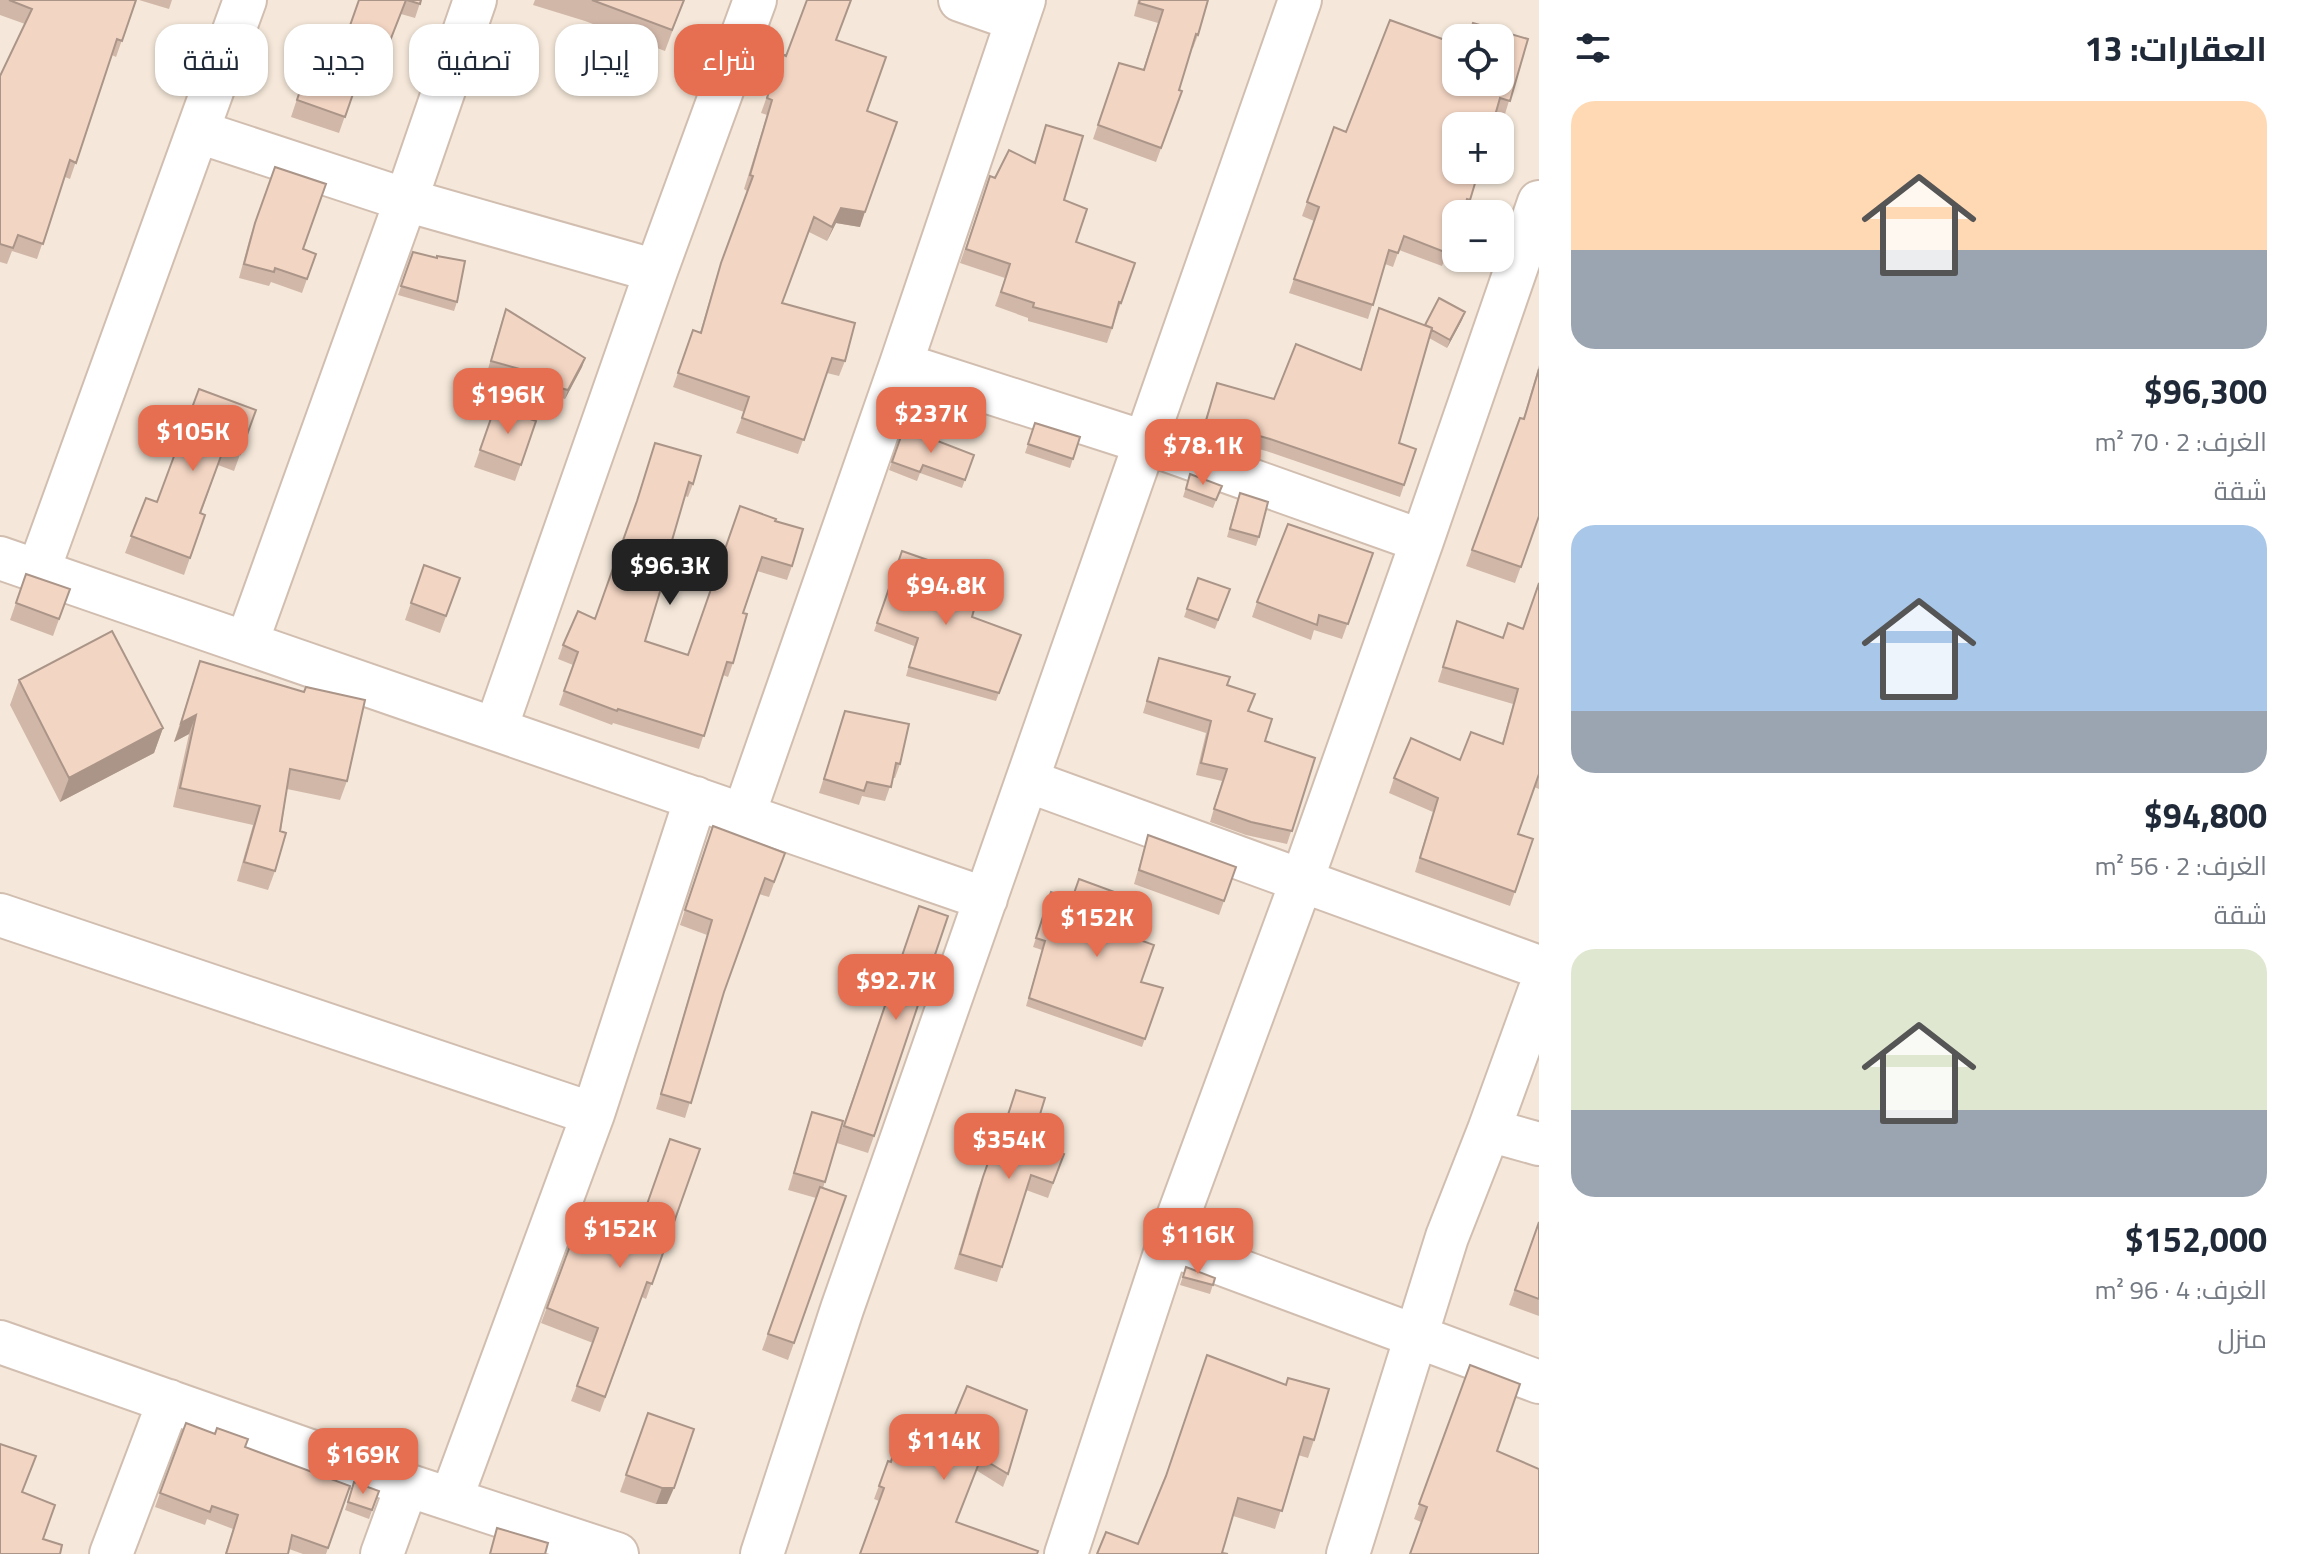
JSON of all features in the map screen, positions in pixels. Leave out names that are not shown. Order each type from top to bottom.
[{"type":"street","points":[[245,0],[199,132],[10,563],[247,642],[986,899]]},
{"type":"street","points":[[247,642],[475,0]]},
{"type":"street","points":[[496,728],[656,271],[755,0]]},
{"type":"street","points":[[744,814],[1020,10],[960,0]]},
{"type":"street","points":[[762,1554],[842,1309],[1300,0]]},
{"type":"street","points":[[199,132],[406,200],[656,271]]},
{"type":"street","points":[[1066,1554],[1168,1244],[1532,243],[1539,202]]},
{"type":"street","points":[[901,364],[1147,443],[1422,541]]},
{"type":"street","points":[[1028,781],[1539,967]]},
{"type":"street","points":[[451,1499],[593,1114],[696,798]]},
{"type":"street","points":[[0,915],[593,1114]]},
{"type":"street","points":[[1348,1554],[1447,1237],[1539,992]]},
{"type":"street","points":[[1489,1130],[1539,1144]]},
{"type":"street","points":[[1168,1244],[1539,1382]]},
{"type":"street","points":[[0,1342],[407,1485],[617,1554]]},
{"type":"street","points":[[111,1554],[169,1401]]},
{"type":"street","points":[[382,1554],[407,1485]]},
{"type":"shaded area","points":[[0,0],[1539,0],[1539,1554],[0,1554]]},
{"type":"building","points":[[9,0],[136,0],[122,41],[117,39],[76,163],[70,160],[43,244],[18,235],[13,248],[0,244],[0,76],[32,9]]},
{"type":"building","points":[[359,0],[406,0],[393,33],[393,24],[351,24]]},
{"type":"building","points":[[592,0],[684,0],[672,30]]},
{"type":"building","points":[[807,0],[851,0],[836,40],[886,57],[867,111],[897,122],[865,212],[841,208],[832,227],[814,217],[782,303],[855,323],[845,361],[832,358],[804,440],[742,418],[749,397],[678,373],[693,330],[701,333],[721,263],[753,176],[750,175],[772,100],[768,96],[784,96],[786,56]]},
{"type":"building","points":[[1140,0],[1208,0],[1179,90],[1182,91],[1161,148],[1098,125],[1119,63],[1144,70],[1163,10],[1139,3]]},
{"type":"building","points":[[1390,20],[1442,39],[1442,96],[1511,96],[1510,101],[1500,98],[1496,112],[1442,112],[1442,184],[1475,184],[1470,200],[1442,200],[1442,251],[1404,236],[1398,253],[1389,250],[1373,305],[1294,279],[1319,207],[1307,202],[1334,127],[1346,132]]},
{"type":"building","points":[[1514,35],[1528,39],[1514,87]]},
{"type":"building","points":[[298,96],[352,96],[345,117],[297,100]]},
{"type":"building","points":[[1046,125],[1083,136],[1064,200],[1087,209],[1076,242],[1135,263],[1112,328],[1033,307],[1034,303],[1001,292],[1010,264],[966,249],[990,176],[995,178],[1009,150],[1035,163]]},
{"type":"building","points":[[275,167],[326,184],[303,249],[316,254],[307,279],[275,268],[274,272],[244,264]]},
{"type":"building","points":[[413,252],[465,261],[457,302],[401,286]]},
{"type":"building","points":[[1439,298],[1465,312],[1450,340],[1425,325]]},
{"type":"building","points":[[1379,308],[1432,328],[1399,443],[1416,449],[1404,485],[1270,439],[1242,431],[1240,437],[1205,424],[1217,383],[1274,399],[1296,344],[1361,370]]},
{"type":"building","points":[[506,309],[585,358],[568,390],[536,382],[538,374],[491,361]]},
{"type":"building","points":[[1539,369],[1539,516],[1521,567],[1472,550],[1520,418],[1524,419]]},
{"type":"building","points":[[199,389],[256,410],[240,454],[224,448],[200,513],[205,515],[190,558],[131,536],[146,498],[157,502]]},
{"type":"building","points":[[495,407],[536,421],[521,465],[480,450]]},
{"type":"building","points":[[1035,423],[1080,437],[1073,459],[1028,444]]},
{"type":"building","points":[[904,428],[974,455],[965,480],[923,465],[920,472],[892,462]]},
{"type":"building","points":[[655,443],[701,456],[693,484],[689,482],[645,641],[688,655],[740,506],[803,529],[792,566],[762,557],[743,613],[747,614],[733,663],[727,662],[704,736],[617,711],[564,691],[578,652],[563,645],[578,611],[595,619]]},
{"type":"building","points":[[1190,474],[1222,486],[1216,500],[1186,489]]},
{"type":"building","points":[[1240,493],[1268,502],[1259,537],[1230,529]]},
{"type":"building","points":[[1288,524],[1373,553],[1348,624],[1319,615],[1317,625],[1257,602]]},
{"type":"building","points":[[902,551],[942,565],[936,585],[978,595],[972,617],[1021,635],[999,693],[909,667],[918,638],[877,623]]},
{"type":"building","points":[[424,565],[460,578],[446,616],[411,603]]},
{"type":"building","points":[[26,574],[70,589],[59,619],[16,603]]},
{"type":"building","points":[[1198,578],[1230,589],[1218,620],[1187,609]]},
{"type":"building","points":[[1539,583],[1539,774],[1518,834],[1533,839],[1515,892],[1420,858],[1438,798],[1394,778],[1411,738],[1460,760],[1471,732],[1503,744],[1518,689],[1443,667],[1457,621],[1503,638],[1508,623],[1523,629]]},
{"type":"building","points":[[112,631],[163,728],[69,778],[19,680]]},
{"type":"building","points":[[1159,658],[1230,677],[1227,685],[1255,694],[1248,711],[1272,719],[1265,741],[1315,758],[1292,831],[1251,822],[1214,809],[1227,769],[1201,763],[1211,721],[1147,701]]},
{"type":"building","points":[[200,661],[304,692],[306,687],[365,700],[347,781],[290,769],[280,831],[286,833],[275,871],[244,862],[260,806],[180,788],[196,715],[181,723]]},
{"type":"building","points":[[845,711],[909,724],[891,787],[867,782],[864,791],[824,779]]},
{"type":"building","points":[[713,826],[785,853],[774,882],[765,878],[724,992],[691,1103],[661,1094],[712,920],[685,910]]},
{"type":"building","points":[[1148,835],[1236,867],[1224,901],[1139,870]]},
{"type":"building","points":[[1079,879],[1150,905],[1137,939],[1154,945],[1141,982],[1163,988],[1145,1039],[1029,998],[1045,941],[1036,938],[1051,892],[1072,899]]},
{"type":"building","points":[[919,906],[948,916],[874,1136],[844,1126]]},
{"type":"building","points":[[1016,1090],[1045,1098],[1034,1134],[1040,1137],[1038,1145],[1064,1154],[1053,1183],[1031,1175],[1002,1267],[960,1254],[983,1177]]},
{"type":"building","points":[[812,1112],[843,1121],[825,1182],[794,1173]]},
{"type":"building","points":[[670,1139],[700,1149],[652,1284],[647,1282],[605,1397],[577,1386],[598,1328],[547,1308],[577,1227],[633,1244]]},
{"type":"building","points":[[820,1187],[846,1196],[794,1343],[768,1334]]},
{"type":"building","points":[[1539,1222],[1539,1299],[1515,1290]]},
{"type":"building","points":[[1186,1267],[1215,1278],[1213,1285],[1183,1277]]},
{"type":"building","points":[[1207,1355],[1286,1385],[1288,1378],[1329,1389],[1314,1440],[1304,1437],[1282,1511],[1238,1498],[1222,1553],[1228,1554],[1097,1554],[1106,1532],[1138,1544],[1166,1476]]},
{"type":"building","points":[[1470,1365],[1520,1384],[1497,1451],[1539,1469],[1539,1554],[1410,1554],[1427,1507],[1419,1504]]},
{"type":"building","points":[[967,1386],[1027,1410],[1008,1474],[981,1458],[956,1522],[1038,1551],[1037,1554],[860,1554],[884,1488],[879,1486],[888,1461],[891,1462],[902,1421],[947,1434]]},
{"type":"building","points":[[648,1413],[694,1429],[674,1488],[662,1488],[626,1475]]},
{"type":"building","points":[[186,1423],[215,1434],[217,1428],[248,1439],[245,1447],[350,1486],[328,1548],[292,1535],[288,1554],[226,1554],[238,1515],[212,1506],[210,1512],[160,1493]]},
{"type":"building","points":[[0,1444],[36,1456],[22,1492],[55,1505],[43,1539],[62,1545],[60,1554],[0,1554]]},
{"type":"building","points":[[354,1482],[379,1491],[372,1510],[348,1502]]},
{"type":"building","points":[[497,1528],[548,1543],[545,1554],[490,1554]]}]
